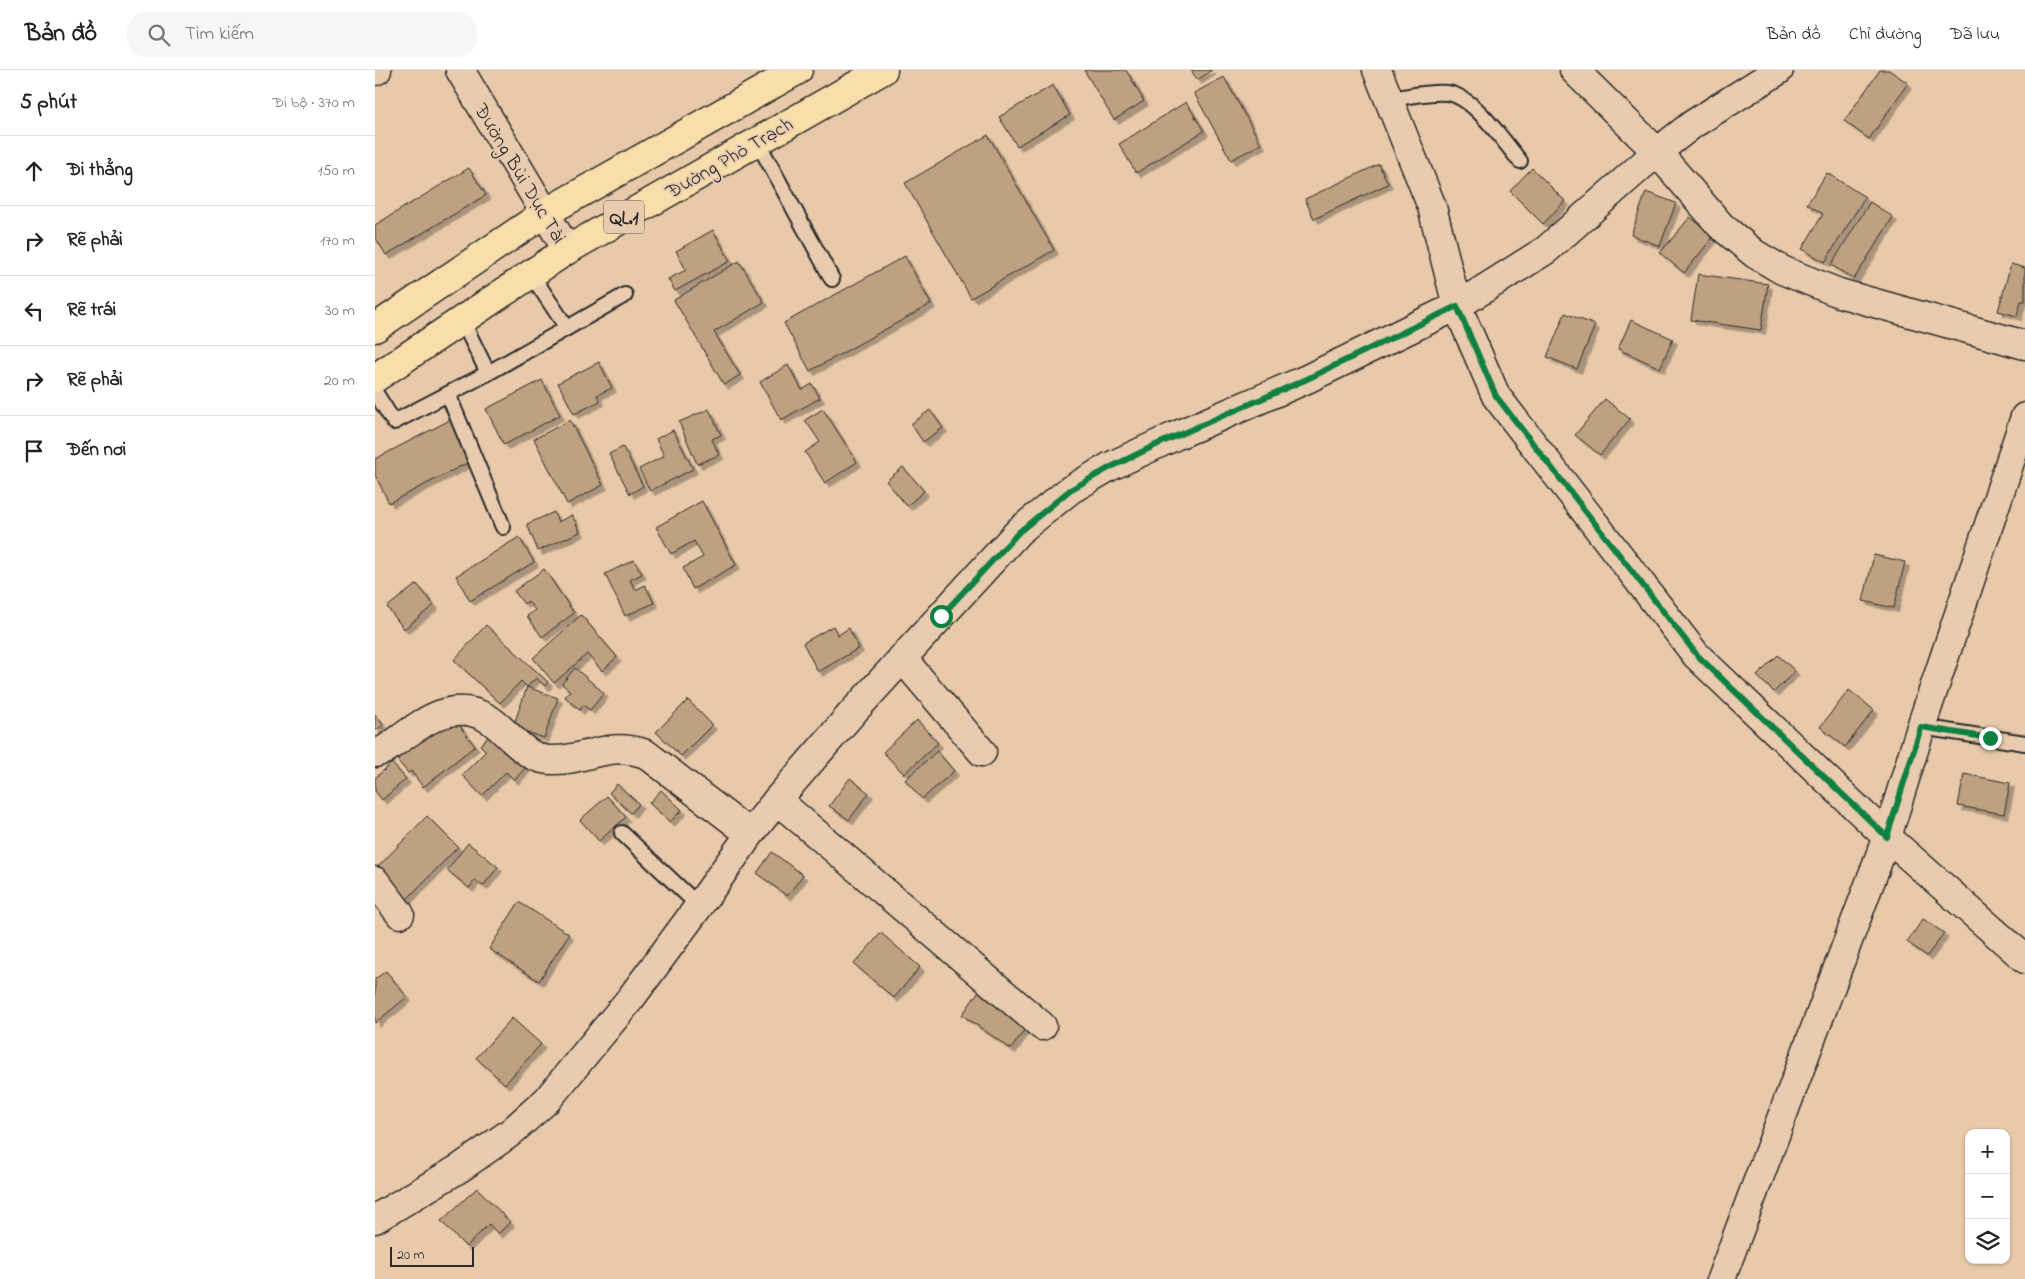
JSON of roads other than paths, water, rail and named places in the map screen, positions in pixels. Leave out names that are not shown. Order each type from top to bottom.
[{"type":"highway","name":"Đường Phò Trạch","points":[[375,328],[545,213],[798,70]]},
{"type":"highway","name":"Đường Phò Trạch","points":[[375,378],[567,250],[883,70]]},
{"type":"street","name":"Đường Bùi Dục Tài","points":[[459,70],[567,250]]},
{"type":"street","points":[[1377,70],[1432,208],[1457,306],[1496,396],[1697,655],[1887,837],[2025,959]]},
{"type":"street","points":[[1574,70],[1657,152],[1721,226],[1755,254],[1782,270],[1839,293],[2025,345]]},
{"type":"street","points":[[375,1219],[460,1168],[510,1133],[547,1100],[631,998],[749,834],[777,800],[903,658],[1019,532],[1070,490],[1133,456],[1307,379],[1457,306],[1546,250],[1657,152],[1693,124],[1779,70]]},
{"type":"street","points":[[1721,1279],[1887,837],[1921,727],[2025,417]]},
{"type":"street","points":[[903,658],[982,752]]},
{"type":"street","points":[[375,753],[385,750],[438,714],[451,710],[464,710],[488,719],[527,752],[537,758],[561,760],[612,748],[632,749],[647,754],[749,834]]},
{"type":"street","points":[[777,800],[1042,1026]]},
{"type":"street","points":[[375,881],[401,914]]},
{"type":"lane","points":[[1389,99],[1438,93],[1457,96],[1473,106],[1520,160]]},
{"type":"lane","points":[[757,141],[832,279]]},
{"type":"lane","points":[[531,274],[567,328]]},
{"type":"lane","points":[[375,392],[394,422],[488,373],[625,295]]},
{"type":"lane","points":[[462,320],[488,373]]},
{"type":"lane","points":[[448,394],[503,527]]},
{"type":"lane","points":[[1921,727],[2025,743]]},
{"type":"lane","points":[[622,833],[699,906]]}]
